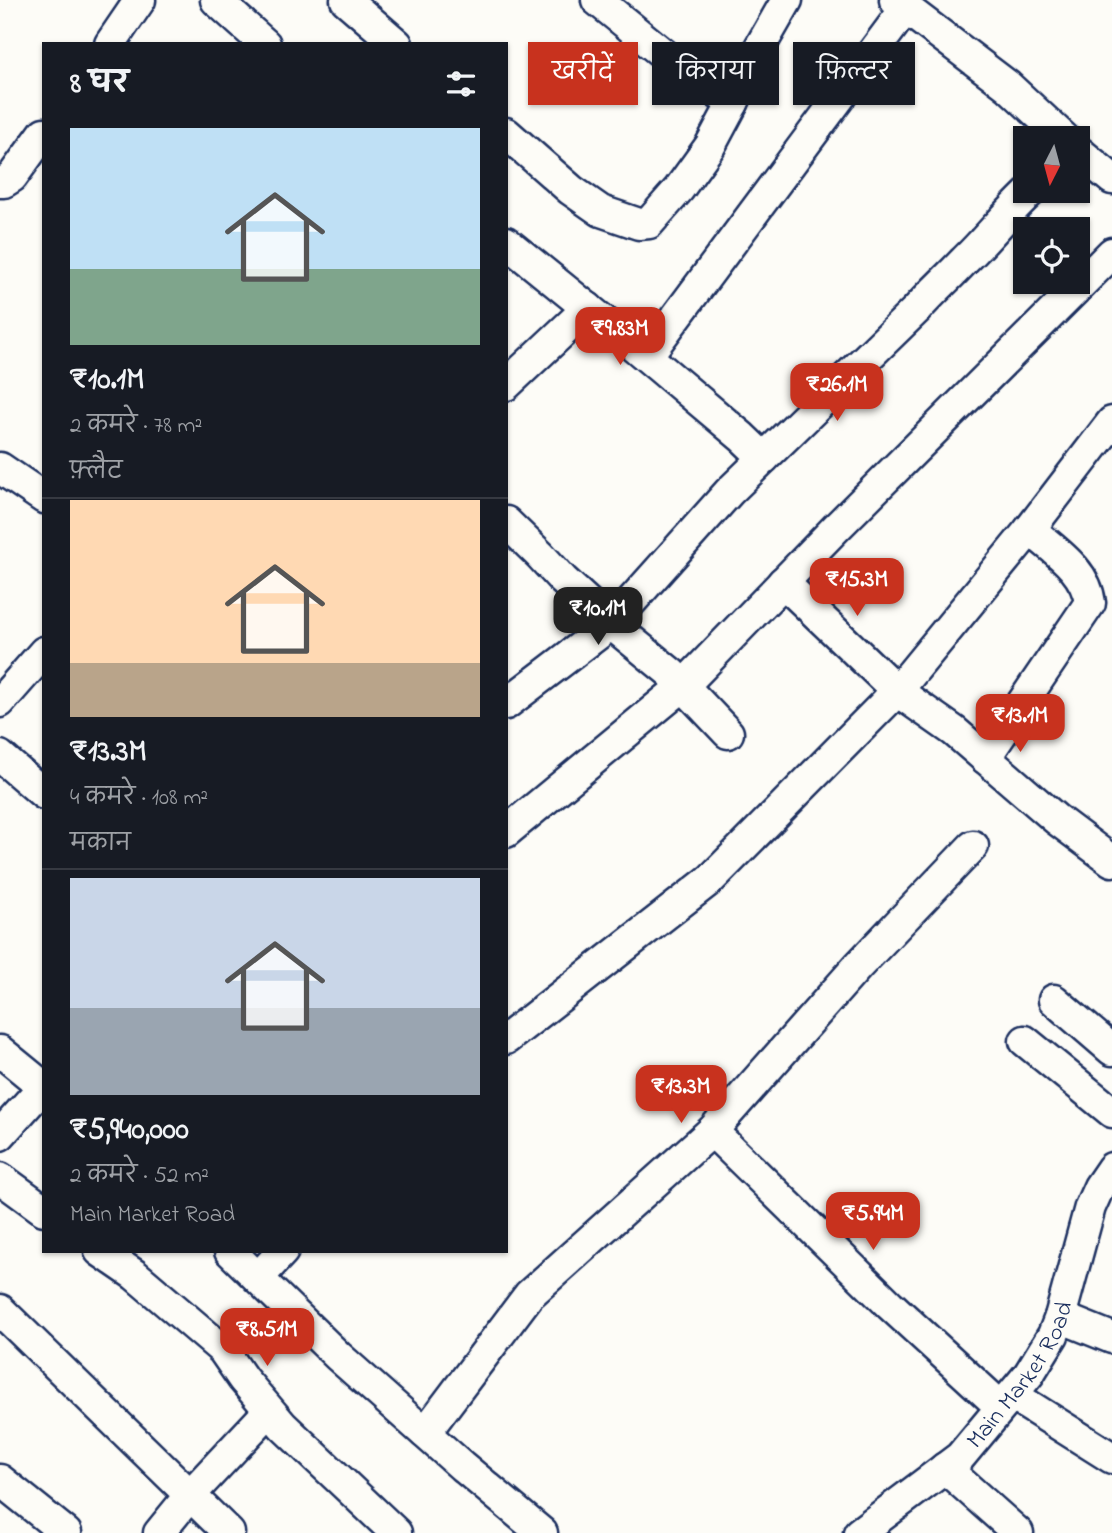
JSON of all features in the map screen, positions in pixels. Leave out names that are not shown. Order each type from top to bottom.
[{"type":"street","points":[[119,41],[140,0]]},
{"type":"street","points":[[216,0],[263,42]]},
{"type":"street","points":[[346,0],[395,42]]},
{"type":"street","points":[[597,0],[652,45]]},
{"type":"street","points":[[763,42],[787,0]]},
{"type":"street","points":[[647,356],[901,4],[1008,86],[1051,126]]},
{"type":"street","points":[[508,135],[571,190],[601,211],[639,224],[649,223],[679,189],[710,146],[732,105]]},
{"type":"street","points":[[0,182],[12,177],[42,136]]},
{"type":"street","points":[[1090,161],[1112,180]]},
{"type":"street","points":[[508,702],[611,624],[729,492],[917,309],[1018,203]]},
{"type":"street","points":[[508,244],[647,356],[764,458]]},
{"type":"street","points":[[508,830],[683,686],[783,582],[1112,253]]},
{"type":"street","points":[[508,383],[588,308]]},
{"type":"street","points":[[508,1037],[711,879],[897,691],[1030,529],[1112,422]]},
{"type":"street","points":[[0,468],[42,497]]},
{"type":"street","points":[[508,524],[611,624],[671,673],[728,733]]},
{"type":"street","points":[[985,758],[1090,603],[1088,589],[1077,570],[1030,529]]},
{"type":"street","points":[[783,582],[897,691],[954,731],[1056,819],[1112,861]]},
{"type":"street","points":[[0,702],[42,654]]},
{"type":"street","points":[[0,756],[42,792]]},
{"type":"street","points":[[425,1433],[529,1295],[712,1131],[859,965],[973,846]]},
{"type":"street","points":[[1054,1000],[1112,1050]]},
{"type":"street","points":[[1026,1041],[1112,1112]]},
{"type":"street","points":[[0,1051],[42,1085]]},
{"type":"street","points":[[0,1135],[42,1087]]},
{"type":"street","points":[[712,1131],[890,1305],[1006,1401],[1112,1458]]},
{"type":"street","name":"Main Market Road","points":[[859,1533],[960,1457],[1029,1374],[1053,1335],[1090,1207],[1112,1168]]},
{"type":"street","points":[[0,1178],[42,1209]]},
{"type":"street","points":[[103,1253],[135,1275],[223,1350],[243,1379],[283,1426],[396,1533]]},
{"type":"street","points":[[232,1253],[338,1356],[542,1533]]},
{"type":"street","points":[[258,1278],[282,1253]]},
{"type":"street","points":[[0,1310],[229,1533]]},
{"type":"street","points":[[1060,1317],[1112,1338]]},
{"type":"street","points":[[159,1533],[190,1495],[270,1410]]},
{"type":"street","points":[[945,1468],[1018,1533]]},
{"type":"street","points":[[0,1480],[66,1533]]}]
